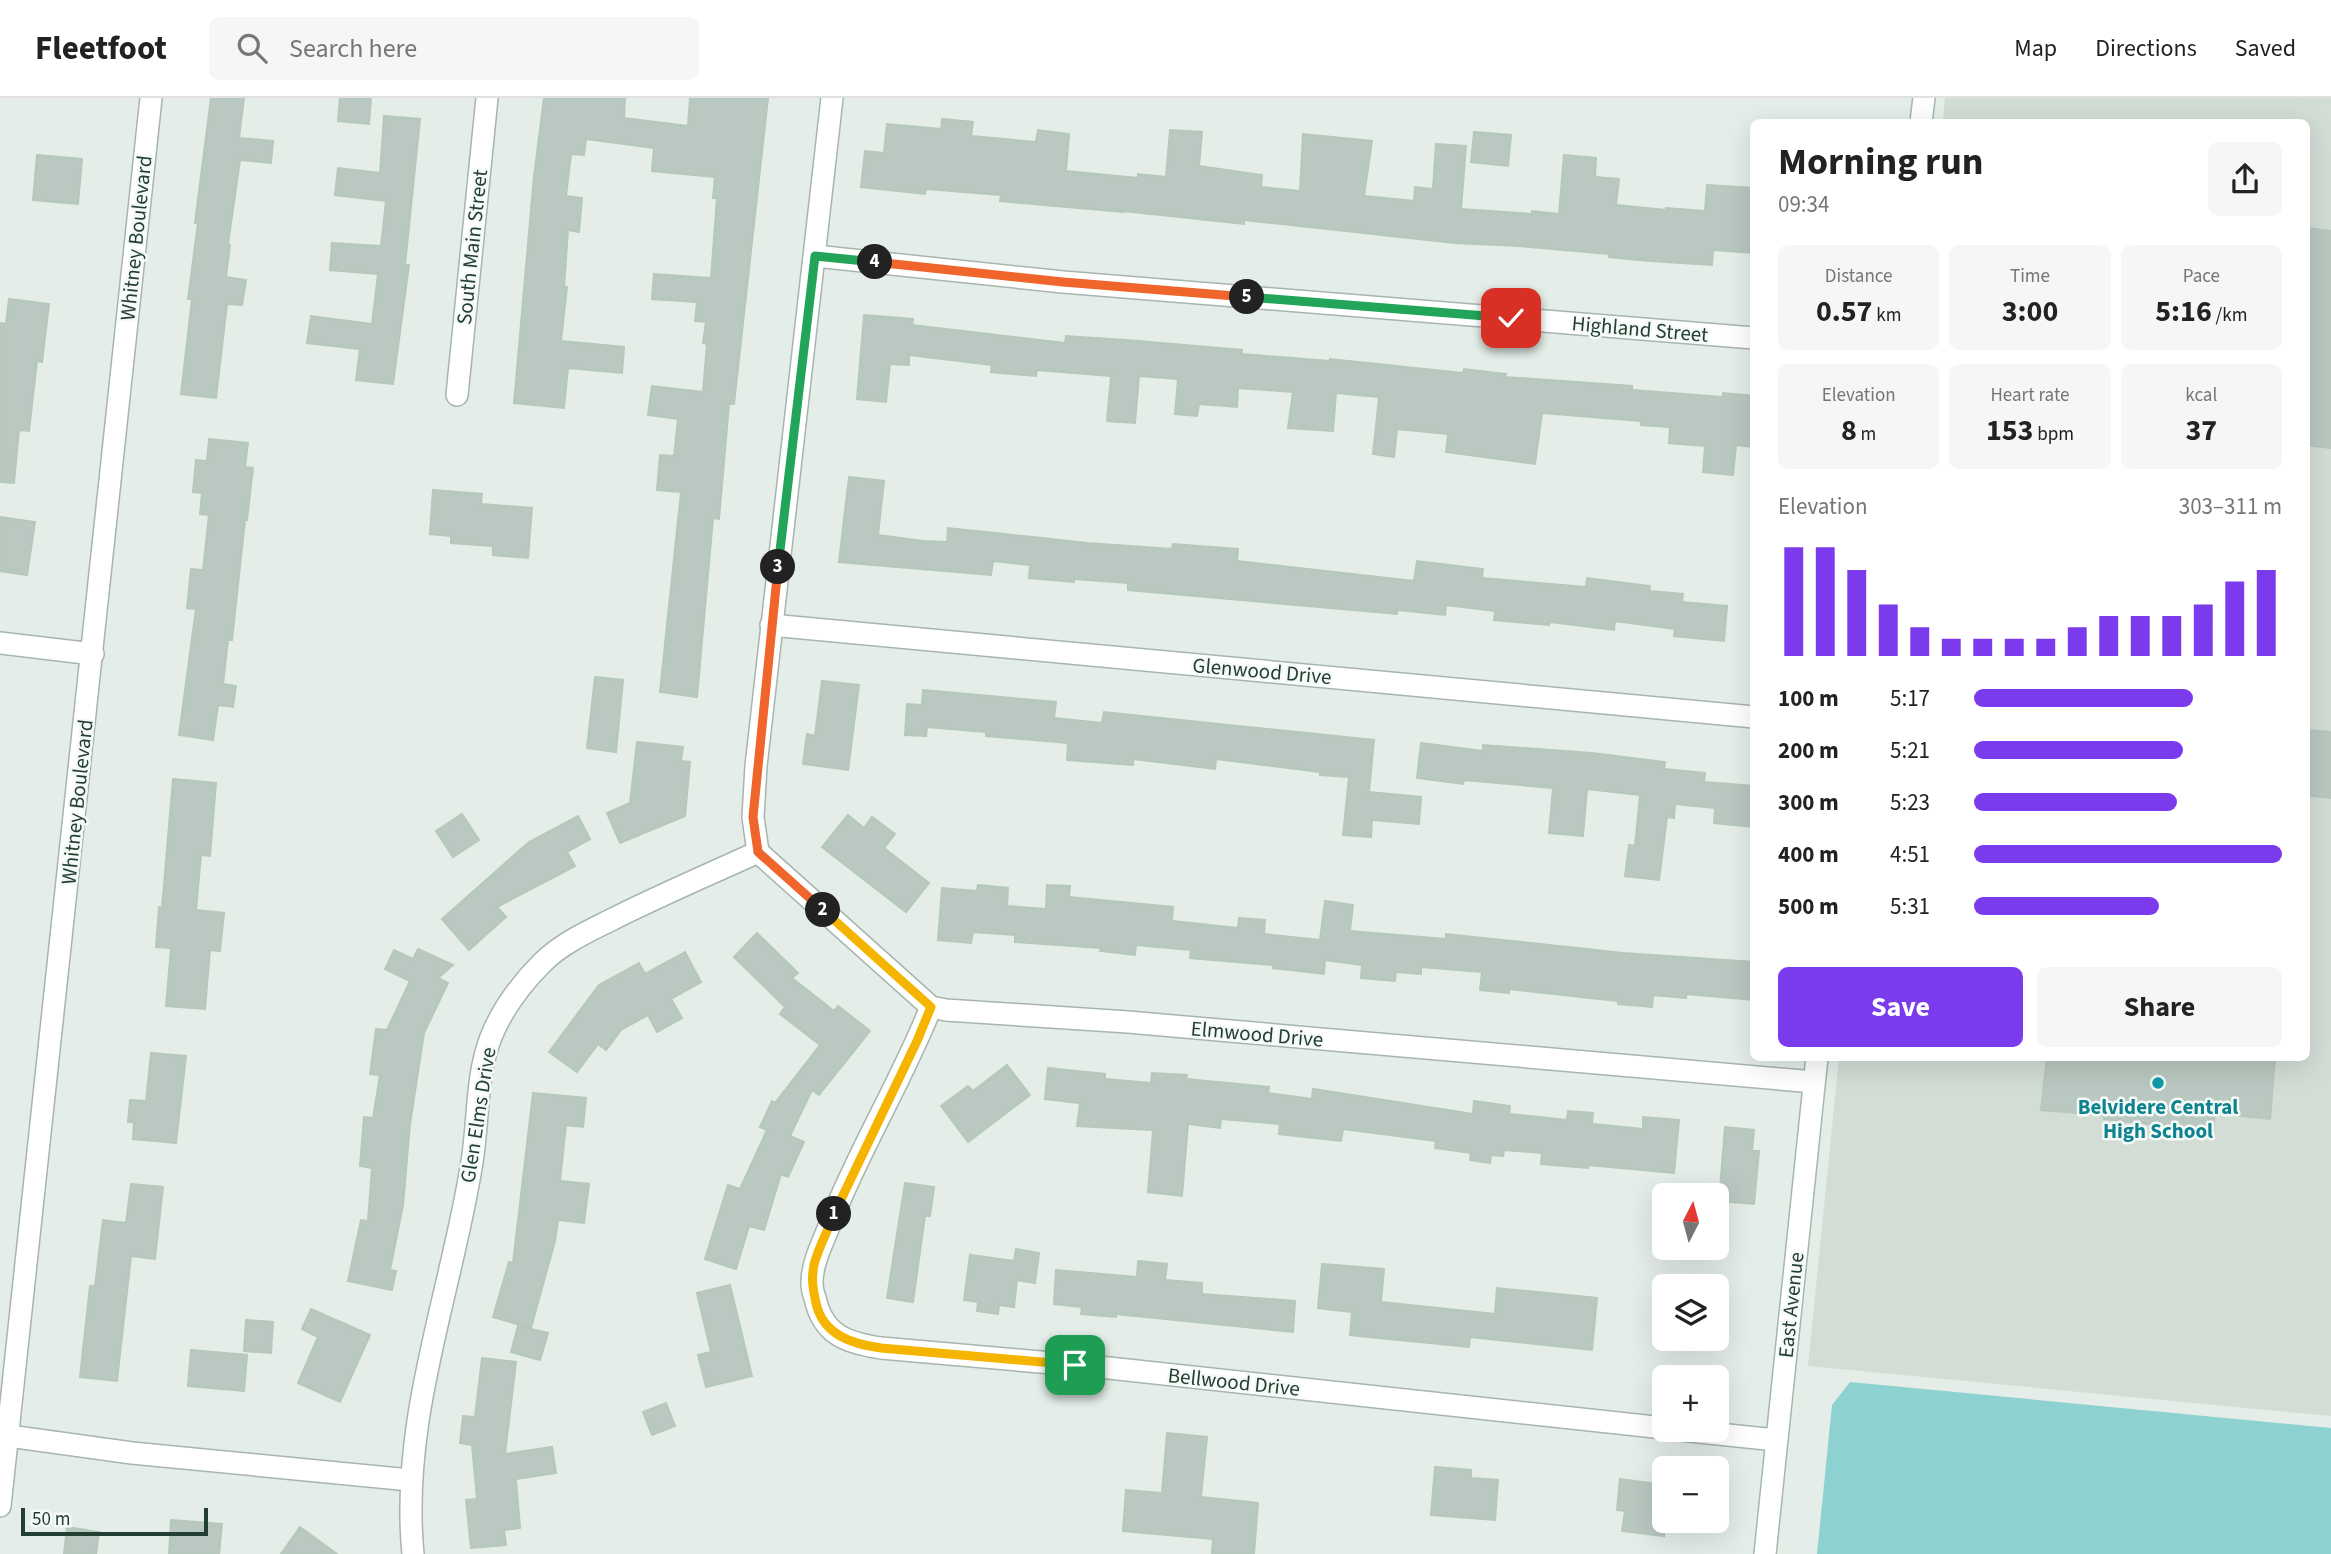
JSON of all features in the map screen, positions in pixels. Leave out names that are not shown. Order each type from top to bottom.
[{"type":"street","name":"Whitney Boulevard","points":[[0,1506],[151,98]]},
{"type":"street","name":"South Main Street","points":[[457,395],[487,98]]},
{"type":"street","points":[[832,98],[771,625],[753,817],[758,852],[931,1007]]},
{"type":"street","points":[[1921,119],[1924,98]]},
{"type":"street","name":"Highland Street","points":[[815,256],[1063,282],[1750,338]]},
{"type":"street","name":"Glenwood Drive","points":[[771,625],[1750,717]]},
{"type":"street","points":[[0,643],[93,654]]},
{"type":"street","name":"Glen Elms Drive","points":[[413,1554],[410,1480],[422,1392],[471,1168],[482,1071],[491,1038],[505,1010],[542,962],[565,944],[635,908],[758,852]]},
{"type":"street","name":"Elmwood Drive","points":[[931,1007],[1814,1082]]},
{"type":"street","name":"Bellwood Drive","points":[[931,1007],[839,1203],[814,1264],[811,1284],[821,1321],[838,1336],[858,1345],[881,1348],[1110,1368],[1652,1427]]},
{"type":"street","name":"East Avenue","points":[[1765,1554],[1817,1061]]},
{"type":"street","points":[[1729,1435],[1776,1440]]},
{"type":"street","points":[[9,1436],[132,1453],[410,1480]]},
{"type":"shaded area","points":[[1945,98],[2331,98],[2331,1416],[1808,1366],[1839,1061],[2310,1061],[2310,119],[1943,119]]},
{"type":"water","points":[[1850,1382],[2331,1428],[2331,1554],[1817,1554],[1832,1405]]},
{"type":"building","points":[[211,98],[244,98],[239,138],[273,141],[271,163],[240,160],[226,277],[246,280],[242,305],[227,304],[216,398],[181,394],[192,299],[188,299],[198,223],[195,223]]},
{"type":"building","points":[[340,98],[371,98],[369,124],[338,121]]},
{"type":"building","points":[[544,98],[625,98],[624,118],[688,126],[690,98],[768,98],[734,404],[729,404],[719,519],[713,518],[697,697],[660,692],[681,492],[657,490],[660,455],[674,456],[678,419],[648,415],[652,386],[703,392],[706,322],[695,321],[697,302],[652,299],[654,274],[711,278],[717,198],[713,198],[715,177],[652,171],[654,148],[586,139],[584,155],[571,154],[566,196],[582,198],[579,232],[568,230],[564,287],[567,287],[561,341],[624,347],[622,373],[568,368],[564,408],[514,403],[534,176]]},
{"type":"building","points":[[384,116],[420,119],[405,265],[409,265],[393,384],[356,380],[360,349],[307,343],[311,316],[372,324],[378,274],[330,270],[332,243],[381,246],[386,201],[335,195],[338,168],[380,173]]},
{"type":"building","points":[[942,119],[973,122],[971,136],[1036,142],[1038,130],[1069,134],[1066,171],[1138,178],[1138,174],[1166,177],[1170,130],[1202,132],[1199,166],[1262,175],[1261,187],[1300,191],[1303,134],[1372,141],[1364,196],[1414,201],[1415,187],[1433,189],[1436,144],[1466,146],[1461,209],[1532,214],[1532,211],[1559,214],[1564,155],[1596,158],[1595,177],[1619,179],[1616,205],[1705,211],[1707,185],[1750,188],[1750,253],[1713,250],[1712,265],[1650,261],[1609,257],[1609,254],[1455,243],[1244,220],[1244,224],[1000,201],[1001,195],[926,189],[925,194],[861,187],[865,151],[884,153],[887,124],[941,129]]},
{"type":"building","points":[[1474,132],[1511,135],[1508,166],[1471,162]]},
{"type":"building","points":[[37,155],[82,159],[78,204],[33,200]]},
{"type":"building","points":[[2310,228],[2331,231],[2331,448],[2310,445]]},
{"type":"building","points":[[9,299],[49,304],[42,362],[37,361],[29,431],[19,430],[14,483],[0,482],[0,323],[6,324]]},
{"type":"building","points":[[864,315],[913,319],[912,325],[1065,343],[1066,336],[1126,340],[1242,350],[1242,354],[1330,359],[1463,373],[1464,369],[1506,374],[1505,377],[1632,386],[1632,390],[1723,397],[1723,393],[1750,396],[1750,447],[1736,445],[1733,475],[1703,472],[1705,446],[1669,443],[1670,427],[1641,425],[1641,421],[1542,413],[1535,464],[1446,452],[1448,434],[1397,429],[1394,457],[1373,454],[1379,397],[1336,393],[1333,431],[1288,428],[1293,392],[1238,388],[1237,407],[1199,404],[1197,416],[1175,414],[1178,379],[1139,376],[1135,423],[1107,421],[1111,376],[1037,370],[1036,376],[991,372],[992,365],[909,355],[909,365],[890,364],[886,402],[857,399]]},
{"type":"building","points":[[209,439],[248,443],[245,467],[253,468],[232,640],[228,640],[223,684],[236,686],[233,707],[218,705],[213,740],[179,735],[196,609],[187,608],[191,569],[203,570],[209,515],[200,514],[202,493],[193,492],[196,460],[207,461]]},
{"type":"building","points":[[849,477],[884,481],[878,535],[947,542],[948,528],[1087,543],[1172,549],[1173,544],[1238,549],[1237,561],[1414,581],[1417,561],[1483,569],[1482,578],[1586,587],[1587,578],[1650,586],[1649,591],[1683,594],[1682,602],[1727,606],[1724,641],[1674,636],[1675,629],[1615,621],[1614,630],[1550,622],[1549,625],[1494,620],[1495,611],[1446,605],[1445,615],[1397,610],[1397,614],[1128,590],[1128,583],[1029,578],[1030,565],[993,561],[991,575],[839,562]]},
{"type":"building","points":[[433,490],[482,494],[481,504],[532,508],[528,558],[493,555],[493,546],[451,543],[451,536],[430,534]]},
{"type":"building","points":[[0,517],[35,522],[27,575],[0,571]]},
{"type":"building","points":[[595,677],[623,680],[616,752],[587,748]]},
{"type":"building","points":[[822,681],[859,685],[848,770],[803,764],[807,734],[815,736]]},
{"type":"building","points":[[923,690],[1056,702],[1054,718],[1102,723],[1104,712],[1374,740],[1369,792],[1421,797],[1419,824],[1372,820],[1371,837],[1343,835],[1349,777],[1216,759],[1215,769],[1133,759],[1133,765],[1067,760],[1068,743],[986,736],[986,732],[927,727],[926,736],[905,735],[907,704],[922,705]]},
{"type":"building","points":[[2310,730],[2331,732],[2331,798],[2310,795]]},
{"type":"building","points":[[637,742],[683,747],[681,761],[690,762],[685,816],[620,843],[607,813],[630,803]]},
{"type":"building","points":[[1421,743],[1483,751],[1483,745],[1592,753],[1665,762],[1664,769],[1705,773],[1704,782],[1750,786],[1750,827],[1714,823],[1715,808],[1675,804],[1674,818],[1667,817],[1659,880],[1625,876],[1629,845],[1635,846],[1640,795],[1587,789],[1583,836],[1549,833],[1553,788],[1464,780],[1463,784],[1417,778]]},
{"type":"building","points":[[173,779],[216,783],[210,856],[201,855],[196,910],[224,913],[220,951],[210,950],[205,1009],[166,1006],[171,948],[156,947]]},
{"type":"building","points":[[462,814],[479,840],[453,857],[436,831]]},
{"type":"building","points":[[848,815],[864,828],[872,817],[895,834],[884,848],[929,883],[906,912],[822,847]]},
{"type":"building","points":[[578,816],[590,839],[567,852],[575,866],[497,907],[506,917],[469,950],[442,919],[529,842]]},
{"type":"building","points":[[978,885],[1008,888],[1007,906],[1046,909],[1047,885],[1070,886],[1069,897],[1173,907],[1172,921],[1238,928],[1239,918],[1265,920],[1264,934],[1320,940],[1325,901],[1353,905],[1350,931],[1446,939],[1446,934],[1623,953],[1750,962],[1750,1000],[1686,994],[1686,998],[1653,995],[1652,1007],[1509,989],[1509,993],[1480,990],[1482,972],[1421,967],[1421,974],[1396,972],[1395,981],[1361,978],[1362,965],[1325,960],[1324,974],[1273,968],[1273,965],[1190,958],[1191,950],[1136,945],[1135,955],[1100,951],[1101,948],[1015,942],[1015,935],[973,932],[971,943],[938,940],[942,888],[977,891]]},
{"type":"building","points":[[757,933],[798,973],[792,978],[834,1011],[838,1006],[870,1031],[819,1095],[812,1090],[790,1136],[804,1142],[788,1177],[781,1174],[764,1230],[749,1226],[736,1269],[705,1259],[728,1185],[740,1189],[767,1130],[760,1127],[772,1101],[775,1103],[820,1045],[780,1014],[785,1007],[734,957]]},
{"type":"building","points":[[418,949],[453,965],[438,978],[448,983],[424,1033],[410,1124],[403,1205],[390,1270],[396,1271],[392,1290],[348,1281],[361,1220],[368,1221],[372,1168],[360,1166],[364,1117],[373,1118],[380,1075],[370,1074],[376,1029],[387,1030],[410,981],[385,969],[394,950],[413,959]]},
{"type":"building","points":[[685,952],[701,982],[671,999],[682,1018],[657,1032],[648,1015],[621,1030],[606,1050],[598,1044],[577,1072],[549,1052],[599,985],[639,963],[645,974]]},
{"type":"building","points":[[151,1053],[186,1056],[176,1143],[133,1139],[134,1122],[128,1122],[130,1100],[146,1101]]},
{"type":"building","name":"Belvidere Central High School","points":[[2047,1061],[2275,1061],[2270,1119],[2215,1113],[2213,1131],[2104,1119],[2103,1115],[2041,1110]]},
{"type":"building","points":[[1007,1065],[1030,1095],[968,1142],[941,1106],[968,1086],[973,1091]]},
{"type":"building","points":[[1048,1068],[1105,1074],[1105,1079],[1151,1083],[1152,1073],[1187,1075],[1186,1079],[1269,1087],[1268,1093],[1312,1099],[1313,1089],[1473,1114],[1474,1101],[1510,1106],[1509,1114],[1567,1120],[1568,1111],[1593,1113],[1592,1124],[1643,1129],[1643,1117],[1679,1120],[1674,1173],[1588,1165],[1588,1168],[1541,1164],[1542,1153],[1504,1150],[1503,1156],[1491,1155],[1490,1163],[1470,1160],[1471,1153],[1435,1148],[1436,1141],[1343,1129],[1341,1141],[1279,1134],[1280,1124],[1221,1119],[1220,1128],[1188,1124],[1182,1196],[1148,1192],[1153,1130],[1077,1126],[1080,1103],[1045,1099]]},
{"type":"building","points":[[533,1093],[586,1098],[583,1127],[566,1125],[560,1181],[589,1184],[584,1223],[558,1220],[555,1241],[531,1328],[493,1317],[509,1262],[513,1263]]},
{"type":"building","points":[[1725,1127],[1754,1130],[1752,1151],[1759,1151],[1754,1204],[1729,1202],[1729,1183],[1720,1183]]},
{"type":"building","points":[[905,1183],[934,1187],[930,1216],[925,1216],[913,1302],[887,1298]]},
{"type":"building","points":[[131,1184],[163,1187],[155,1259],[131,1256],[117,1381],[80,1377],[90,1286],[95,1286],[103,1220],[126,1223]]},
{"type":"building","points":[[1016,1249],[1039,1253],[1035,1283],[1017,1280],[1014,1307],[999,1305],[998,1314],[977,1311],[978,1302],[964,1300],[970,1255],[1014,1261]]},
{"type":"building","points":[[1138,1261],[1167,1264],[1165,1280],[1202,1283],[1202,1294],[1295,1301],[1293,1332],[1116,1314],[1116,1317],[1081,1314],[1082,1307],[1054,1304],[1056,1270],[1137,1277]]},
{"type":"building","points":[[1322,1264],[1384,1269],[1381,1302],[1495,1314],[1497,1288],[1597,1298],[1592,1350],[1470,1337],[1469,1347],[1350,1335],[1352,1312],[1318,1308]]},
{"type":"building","points":[[730,1285],[752,1376],[706,1387],[698,1355],[711,1352],[697,1293]]},
{"type":"building","points":[[311,1309],[370,1335],[340,1402],[298,1383],[318,1337],[302,1329]]},
{"type":"building","points":[[246,1320],[273,1322],[271,1353],[244,1351]]},
{"type":"building","points":[[518,1326],[548,1333],[540,1360],[511,1352]]},
{"type":"building","points":[[191,1350],[247,1355],[244,1391],[188,1386]]},
{"type":"building","points":[[482,1358],[516,1362],[505,1454],[552,1447],[556,1473],[516,1479],[520,1528],[504,1530],[506,1545],[471,1548],[466,1500],[477,1499],[472,1445],[460,1443],[463,1416],[475,1417]]},
{"type":"building","points":[[666,1403],[675,1426],[652,1435],[643,1412]]},
{"type":"building","points":[[1167,1433],[1207,1437],[1201,1497],[1258,1503],[1254,1554],[1212,1554],[1213,1539],[1123,1531],[1126,1490],[1162,1493]]},
{"type":"building","points":[[1435,1467],[1471,1470],[1471,1478],[1498,1480],[1495,1520],[1431,1515]]},
{"type":"building","points":[[1620,1479],[1652,1483],[1652,1533],[1664,1533],[1664,1536],[1622,1531],[1625,1511],[1617,1510]]},
{"type":"building","points":[[171,1520],[222,1524],[219,1554],[169,1554]]},
{"type":"building","points":[[67,1527],[99,1532],[96,1554],[64,1554]]},
{"type":"building","points":[[300,1527],[337,1554],[281,1554]]},
{"type":"place","name":"Belvidere Central High School","points":[[2158,1083]]},
{"type":"route","points":[[1075,1365],[858,1345],[838,1336],[821,1321],[811,1284],[814,1264],[839,1203],[931,1007],[758,852],[753,817],[756,766],[815,256],[1063,282],[1511,318]]}]
